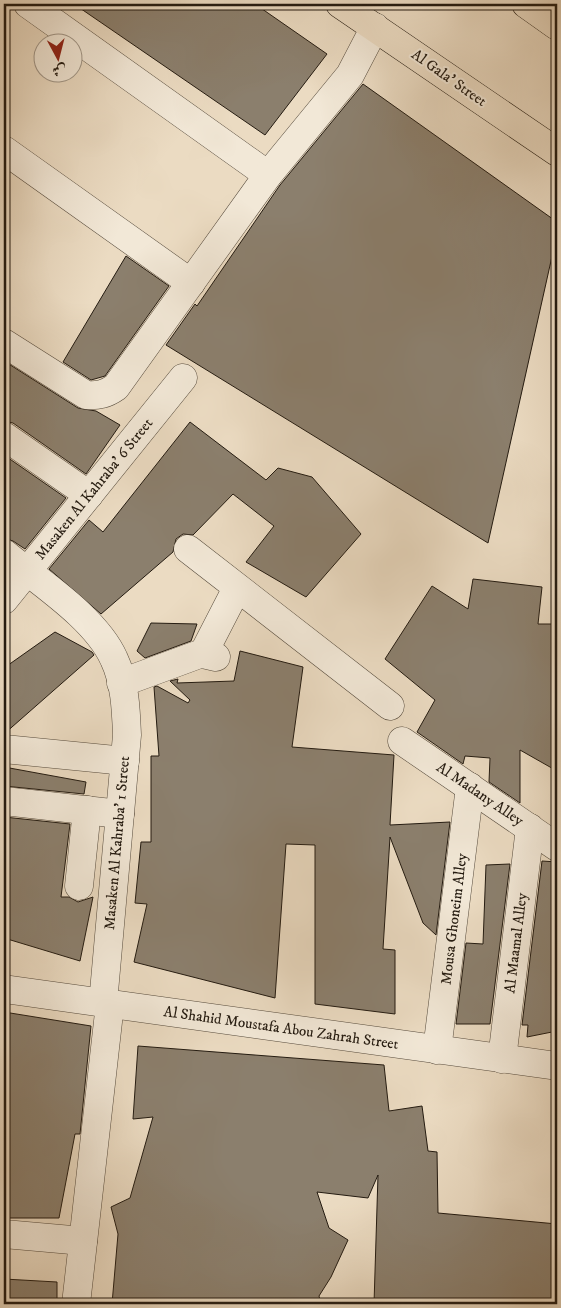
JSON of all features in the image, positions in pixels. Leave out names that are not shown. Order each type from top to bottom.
[{"type":"main road","points":[[526,4],[557,26]]},
{"type":"main road","name":"Al Gala' Street","points":[[347,6],[557,152]]},
{"type":"street","points":[[28,4],[268,175]]},
{"type":"street","points":[[4,343],[86,395],[97,396],[107,393],[116,387],[268,175],[350,75],[375,27]]},
{"type":"street","points":[[4,150],[190,283]]},
{"type":"street","name":"Masaken Al Kahraba' 6 Street","points":[[4,600],[184,378]]},
{"type":"street","points":[[4,436],[89,495]]},
{"type":"street","points":[[188,549],[390,706]]},
{"type":"street","name":"Masaken Al Kahraba' 1 Street","points":[[4,553],[88,622],[103,639],[115,660],[122,683],[127,726],[107,1004],[76,1304]]},
{"type":"street","points":[[122,683],[210,656],[237,588]]},
{"type":"street","name":"Al Madany Alley","points":[[402,741],[557,847]]},
{"type":"street","points":[[4,749],[125,761]]},
{"type":"street","name":"Mousa Ghoneim Alley","points":[[437,1050],[470,787]]},
{"type":"street","points":[[4,801],[120,814]]},
{"type":"street","points":[[79,886],[87,810]]},
{"type":"street","name":"Al Maamal Alley","points":[[502,1059],[530,828]]},
{"type":"street","name":"Al Shahid Moustafa Abou Zahrah Street","points":[[4,989],[557,1066]]},
{"type":"street","points":[[4,1234],[83,1241]]},
{"type":"building","points":[[74,4],[255,4],[327,54],[265,135]]},
{"type":"building","points":[[363,84],[557,222],[557,234],[488,543],[166,345],[195,304],[197,306],[280,185]]},
{"type":"building","points":[[126,256],[169,286],[105,376],[91,380],[63,362]]},
{"type":"building","points":[[4,361],[78,408],[96,411],[120,425],[86,474],[13,423],[4,421]]},
{"type":"building","points":[[190,422],[266,480],[278,468],[312,477],[361,534],[306,597],[246,562],[274,526],[233,494],[193,535],[183,534],[176,539],[173,552],[101,614],[49,569],[89,520],[103,532]]},
{"type":"building","points":[[4,455],[66,498],[25,549],[13,541],[4,538]]},
{"type":"building","points":[[473,579],[542,587],[538,624],[557,624],[557,771],[520,750],[520,803],[489,782],[490,758],[465,756],[463,764],[417,732],[435,700],[385,659],[432,586],[468,609]]},
{"type":"building","points":[[151,623],[197,624],[191,641],[145,658],[137,651]]},
{"type":"building","points":[[55,632],[92,652],[94,655],[4,734],[4,668]]},
{"type":"building","points":[[240,651],[303,667],[292,747],[394,755],[390,825],[450,822],[436,935],[423,923],[390,837],[383,949],[395,950],[395,1014],[315,1004],[315,845],[286,844],[275,998],[134,962],[147,904],[135,903],[141,842],[151,842],[151,756],[159,756],[154,687],[157,686],[188,703],[190,700],[170,681],[178,679],[177,683],[234,681]]},
{"type":"building","points":[[4,767],[86,782],[84,794],[4,786]]},
{"type":"building","points":[[4,817],[70,824],[61,897],[69,897],[78,902],[93,897],[80,961],[4,938]]},
{"type":"building","points":[[542,861],[557,862],[557,1031],[527,1037],[528,1025],[522,1025]]},
{"type":"building","points":[[510,864],[490,1024],[456,1024],[466,943],[483,944],[486,865]]},
{"type":"building","points":[[4,1012],[91,1026],[80,1134],[75,1134],[59,1218],[4,1218]]},
{"type":"building","points":[[138,1046],[384,1065],[389,1111],[422,1106],[428,1151],[437,1152],[438,1213],[557,1224],[557,1304],[374,1304],[378,1175],[368,1198],[317,1192],[329,1228],[348,1240],[331,1277],[319,1296],[321,1304],[112,1304],[118,1234],[111,1207],[130,1198],[153,1117],[133,1119]]},
{"type":"building","points":[[4,1279],[57,1282],[57,1304],[4,1304]]}]
